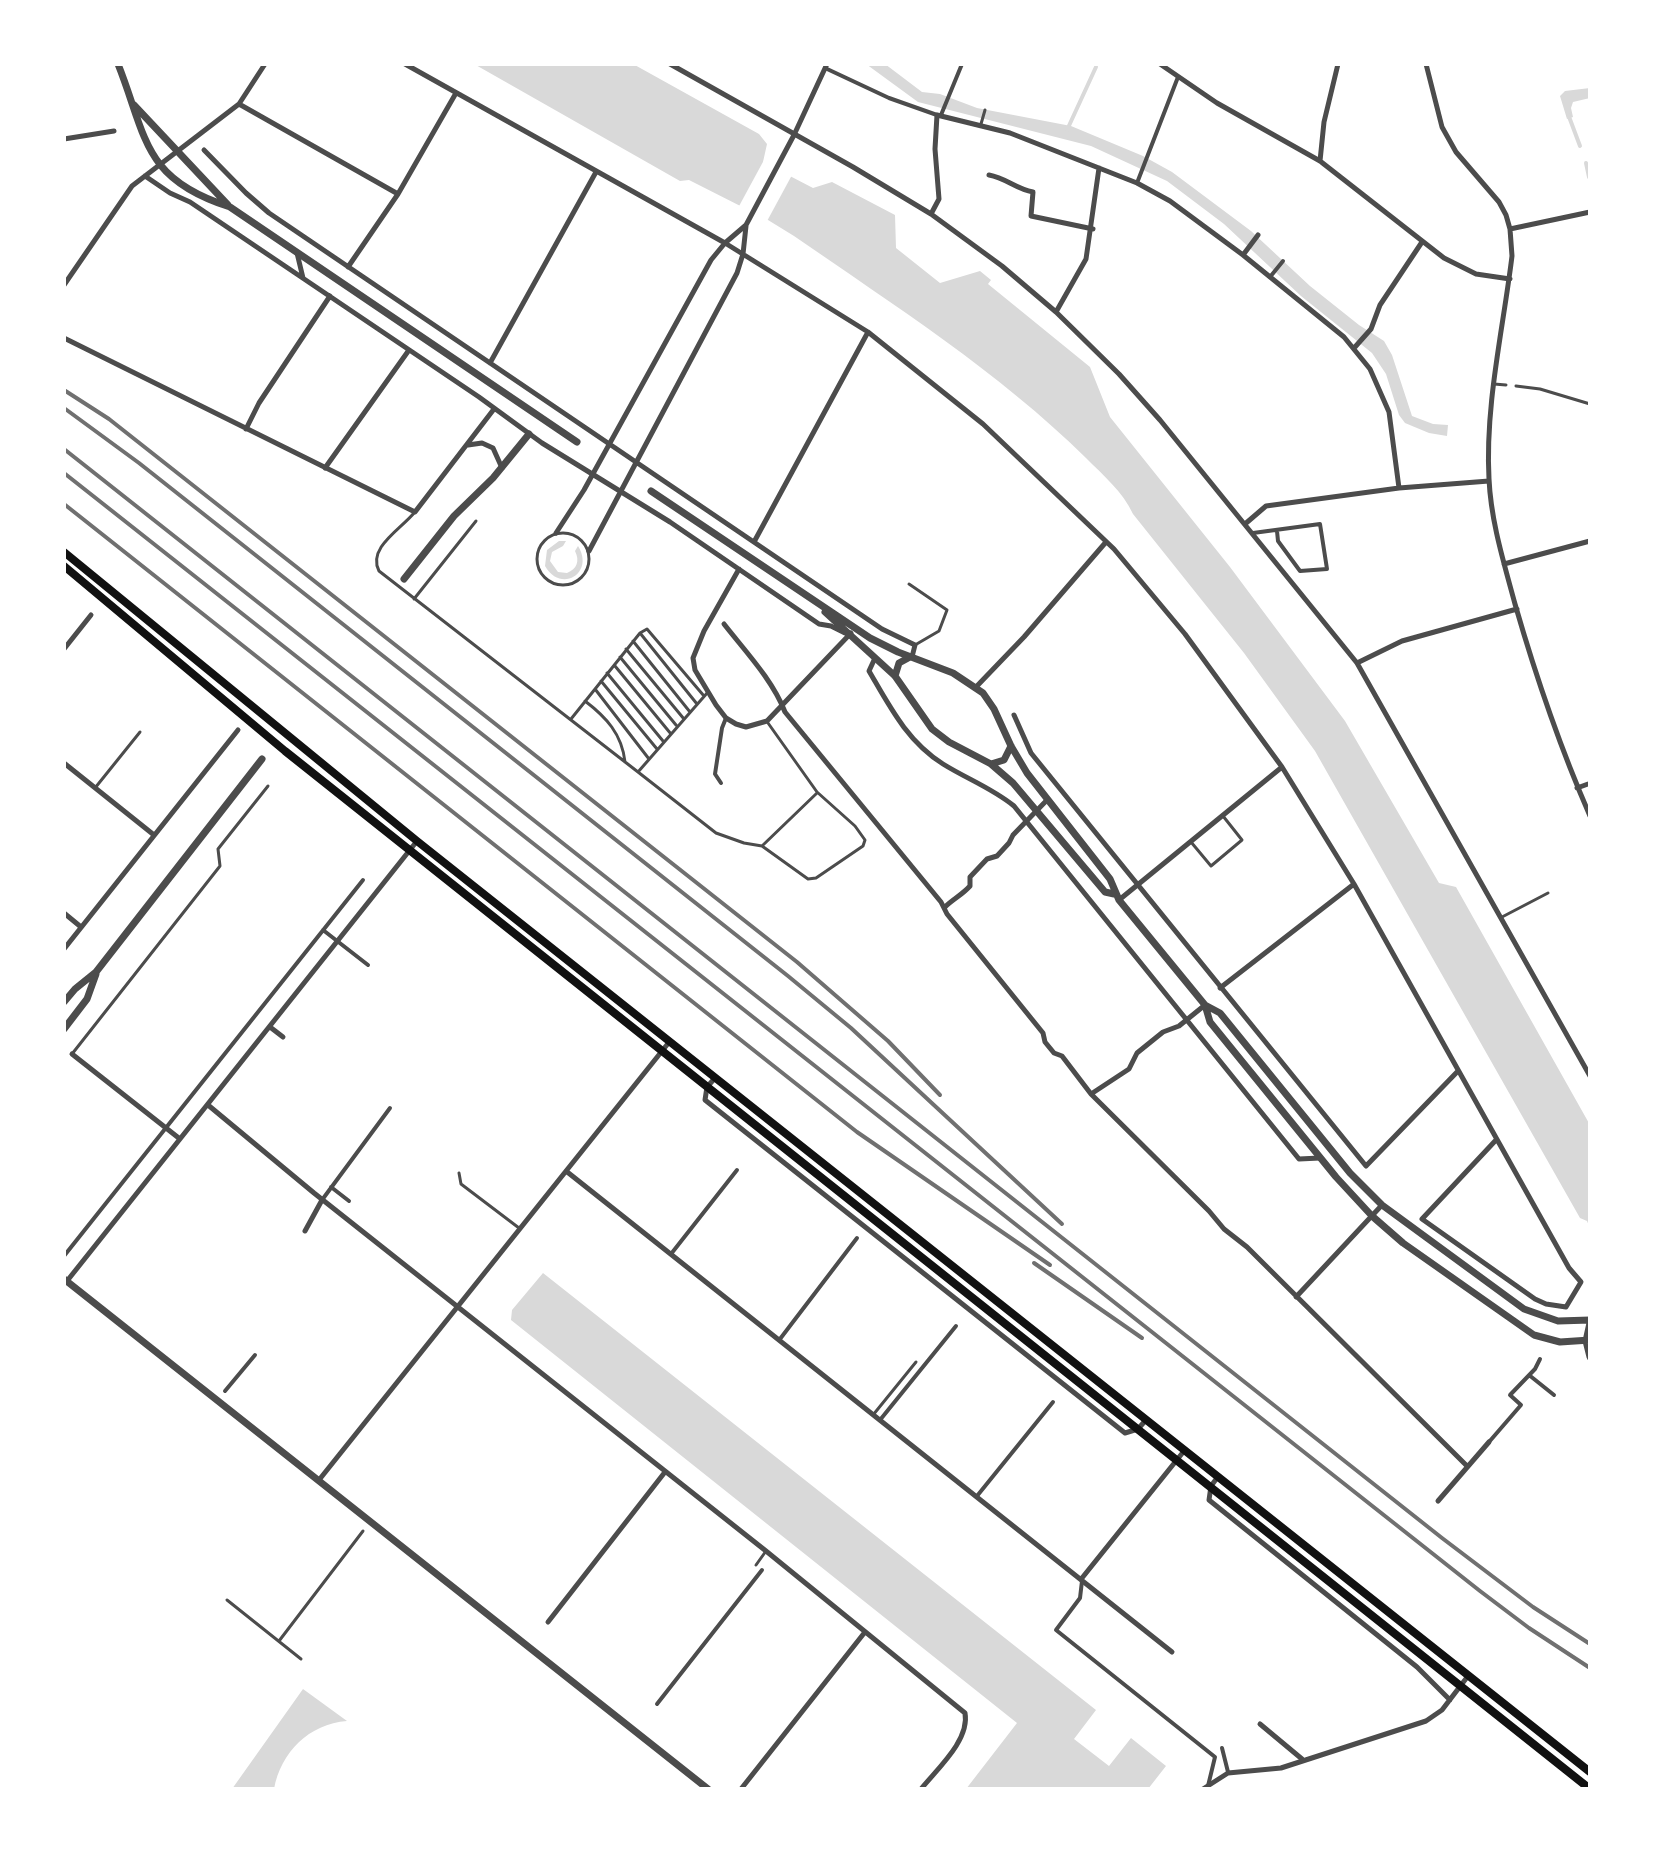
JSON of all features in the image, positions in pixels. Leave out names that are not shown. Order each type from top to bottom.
[{"type":"main road","points":[[64,552],[417,841],[1590,1772]]},
{"type":"main road","points":[[64,566],[260,730],[1590,1789]]},
{"type":"street","points":[[118,64],[143,140],[159,165],[209,201],[230,207]]},
{"type":"street","points":[[64,285],[132,186],[239,104],[265,64]]},
{"type":"street","points":[[405,64],[725,243],[868,332],[983,424],[1106,542],[1185,634],[1282,767],[1354,884],[1569,1268],[1581,1282],[1566,1307],[1535,1299],[1422,1219],[1496,1140]]},
{"type":"street","points":[[670,64],[931,214],[1002,266],[1056,312],[1150,409],[1357,663],[1590,1076]]},
{"type":"street","points":[[931,214],[939,199],[935,149],[940,114],[962,64]]},
{"type":"street","points":[[1160,64],[1217,103],[1320,161],[1422,242],[1466,271],[1510,279]]},
{"type":"street","points":[[1320,161],[1324,122],[1338,64]]},
{"type":"street","points":[[1426,64],[1442,127],[1456,152],[1499,202],[1510,229],[1512,256],[1494,384],[1489,481],[1504,564],[1549,716],[1590,816]]},
{"type":"street","points":[[556,533],[566,521],[711,260],[752,215],[826,66],[889,98],[940,114],[982,121],[1137,183],[1170,201],[1246,252],[1357,345],[1389,412],[1399,488]]},
{"type":"street","points":[[1137,183],[1178,77]]},
{"type":"street","points":[[348,267],[398,194],[456,93]]},
{"type":"street","points":[[239,104],[398,194]]},
{"type":"street","points":[[134,105],[230,207],[577,442]]},
{"type":"street","points":[[64,139],[114,131]]},
{"type":"street","points":[[204,150],[258,204],[882,629],[915,645],[912,657]]},
{"type":"street","points":[[1056,312],[1081,271],[1093,229],[1099,168]]},
{"type":"street","points":[[490,363],[596,172]]},
{"type":"street","points":[[989,175],[1005,178],[1018,189],[1033,192],[1031,216],[1093,229]]},
{"type":"street","points":[[145,176],[190,202],[529,434],[670,522],[819,624],[852,632],[953,673],[976,687],[994,709],[1027,773],[1114,885],[1116,897]]},
{"type":"street","points":[[1510,229],[1590,212]]},
{"type":"street","points":[[589,551],[730,286],[743,254],[746,225]]},
{"type":"street","points":[[1246,252],[1258,235]]},
{"type":"street","points":[[1357,345],[1371,329],[1380,305],[1422,242]]},
{"type":"street","points":[[297,253],[303,279]]},
{"type":"street","points":[[1272,275],[1283,261]]},
{"type":"street","points":[[246,429],[259,403],[330,296]]},
{"type":"street","points":[[754,542],[868,332]]},
{"type":"street","points":[[64,338],[415,512],[494,409]]},
{"type":"street","points":[[325,468],[409,350]]},
{"type":"street","points":[[404,579],[454,516],[502,468],[529,434]]},
{"type":"street","points":[[467,445],[482,443],[493,448],[502,468]]},
{"type":"street","points":[[1245,524],[1266,506],[1399,488],[1489,481]]},
{"type":"street","points":[[651,491],[852,632],[895,676],[932,729],[949,742],[991,764],[1013,783],[1105,892],[1116,897],[1205,1005],[1220,1013],[1350,1173],[1382,1205],[1524,1309],[1558,1321],[1590,1322],[1590,1357]]},
{"type":"street","points":[[1253,533],[1320,524],[1327,569],[1300,571],[1278,541],[1277,531]]},
{"type":"street","points":[[1504,564],[1590,541]]},
{"type":"street","points":[[976,687],[1106,542]]},
{"type":"street","points":[[739,569],[704,631],[693,658],[706,694],[726,718],[746,727],[767,721],[852,632]]},
{"type":"street","points":[[1357,663],[1402,641],[1517,609]]},
{"type":"street","points":[[64,649],[91,615]]},
{"type":"street","points":[[724,624],[860,805],[945,907],[947,914],[1043,1033],[1045,1042],[1054,1053],[1062,1056],[1091,1094],[1224,1229],[1247,1247],[1467,1466]]},
{"type":"street","points":[[895,676],[899,663],[912,657]]},
{"type":"street","points":[[875,658],[869,671],[911,738],[940,762],[1001,795],[1027,820],[1299,1159],[1320,1158]]},
{"type":"street","points":[[1014,715],[1026,746],[1366,1166],[1458,1071]]},
{"type":"street","points":[[721,783],[715,774],[726,718]]},
{"type":"street","points":[[64,949],[238,730]]},
{"type":"street","points":[[991,764],[1004,760],[1011,746]]},
{"type":"street","points":[[64,1002],[96,972],[262,759]]},
{"type":"street","points":[[64,763],[154,835]]},
{"type":"street","points":[[1116,897],[1138,885],[1282,767]]},
{"type":"street","points":[[1577,788],[1588,784]]},
{"type":"street","points":[[945,907],[953,898],[961,896],[970,886],[970,877],[987,859],[997,856],[1048,799]]},
{"type":"street","points":[[417,841],[66,1280],[708,1789]]},
{"type":"street","points":[[64,1256],[365,877]]},
{"type":"street","points":[[1220,988],[1354,884]]},
{"type":"street","points":[[64,913],[81,927]]},
{"type":"street","points":[[323,930],[368,965]]},
{"type":"street","points":[[64,1029],[87,999],[96,972]]},
{"type":"street","points":[[1091,1094],[1129,1069],[1137,1053],[1163,1032],[1179,1026],[1205,1005]]},
{"type":"street","points":[[1205,1005],[1210,1022],[1320,1158],[1372,1216],[1421,1258],[1534,1335],[1560,1342],[1588,1340]]},
{"type":"street","points":[[270,1027],[283,1037]]},
{"type":"street","points":[[319,1480],[670,1041]]},
{"type":"street","points":[[72,1054],[180,1139]]},
{"type":"street","points":[[707,1087],[715,1078]]},
{"type":"street","points":[[208,1105],[456,1308],[766,1551],[965,1713],[967,1724],[962,1735],[921,1789]]},
{"type":"street","points":[[305,1231],[322,1200],[390,1108]]},
{"type":"street","points":[[671,1254],[737,1170]]},
{"type":"street","points":[[566,1171],[1172,1652]]},
{"type":"street","points":[[331,1187],[349,1201]]},
{"type":"street","points":[[1296,1297],[1382,1205]]},
{"type":"street","points":[[780,1339],[857,1238]]},
{"type":"street","points":[[880,1420],[956,1326]]},
{"type":"street","points":[[225,1391],[255,1355]]},
{"type":"street","points":[[1438,1501],[1521,1405],[1510,1395],[1540,1359]]},
{"type":"street","points":[[1529,1375],[1554,1395]]},
{"type":"street","points":[[977,1496],[1053,1402]]},
{"type":"street","points":[[1138,1429],[1145,1421]]},
{"type":"street","points":[[1184,1451],[1082,1578],[1080,1598],[1056,1630],[1214,1756]]},
{"type":"street","points":[[548,1622],[665,1472]]},
{"type":"street","points":[[1217,1478],[1211,1486],[1209,1500],[1417,1667],[1450,1700]]},
{"type":"street","points":[[657,1704],[762,1570]]},
{"type":"street","points":[[741,1789],[865,1632]]},
{"type":"street","points":[[1206,1789],[1228,1773],[1281,1768],[1426,1721],[1439,1713],[1468,1676]]},
{"type":"street","points":[[1260,1724],[1302,1760]]},
{"type":"street","points":[[1206,1789],[1214,1756],[1222,1748],[1228,1773]]},
{"type":"lane","points":[[982,121],[985,110]]},
{"type":"lane","points":[[1494,384],[1506,385]]},
{"type":"lane","points":[[1516,386],[1540,389],[1590,404]]},
{"type":"lane","points":[[415,512],[379,549],[376,557],[379,571],[716,833],[762,846],[808,879],[816,878],[863,846],[865,840],[855,826],[817,792],[767,721]]},
{"type":"lane","points":[[414,599],[476,521]]},
{"type":"lane","points":[[556,533],[573,534],[589,551],[588,569],[577,582],[567,585],[549,581],[542,575],[537,557],[545,540],[556,533]]},
{"type":"lane","points":[[909,584],[947,610],[939,631],[915,645]]},
{"type":"lane","points":[[571,719],[626,649],[647,629],[706,694],[638,772]]},
{"type":"lane","points":[[640,633],[697,704]]},
{"type":"lane","points":[[633,641],[690,712]]},
{"type":"lane","points":[[626,649],[684,719]]},
{"type":"lane","points":[[620,657],[677,726]]},
{"type":"lane","points":[[614,665],[671,734]]},
{"type":"lane","points":[[607,673],[664,742]]},
{"type":"lane","points":[[601,681],[657,749]]},
{"type":"lane","points":[[595,688],[649,759]]},
{"type":"lane","points":[[585,701],[603,715],[617,735],[625,762]]},
{"type":"lane","points":[[95,788],[140,732]]},
{"type":"lane","points":[[72,1054],[220,866],[218,849],[268,786]]},
{"type":"lane","points":[[762,846],[817,792]]},
{"type":"lane","points":[[1191,842],[1211,866],[1242,840],[1223,816]]},
{"type":"lane","points":[[1500,918],[1548,893]]},
{"type":"lane","points":[[459,1173],[461,1184],[520,1229]]},
{"type":"lane","points":[[873,1415],[916,1362]]},
{"type":"lane","points":[[279,1641],[363,1531]]},
{"type":"lane","points":[[756,1565],[766,1551]]},
{"type":"lane","points":[[227,1600],[301,1659]]},
{"type":"shaded area","points":[[474,64],[633,64],[759,134],[767,144],[763,162],[813,188],[832,182],[895,215],[896,248],[940,283],[980,271],[991,280],[988,284],[1090,367],[1110,417],[1230,567],[1345,721],[1439,883],[1456,887],[1590,1125],[1590,1228],[1587,1221],[1580,1218],[1315,751],[1244,653],[1106,477],[1053,427],[982,368],[794,236],[689,180],[680,181]]},
{"type":"shaded area","points":[[866,64],[885,64],[922,92],[940,94],[977,108],[1071,126],[1143,156],[1172,172],[1251,231],[1310,286],[1384,341],[1392,355],[1412,416],[1433,424],[1448,425],[1447,436],[1429,433],[1405,423],[1399,415],[1386,374],[1372,353],[1301,296],[1224,224],[1167,181],[1091,146],[918,102]]},
{"type":"shaded area","points":[[1590,88],[1590,98],[1573,102],[1573,117],[1567,119],[1560,96],[1565,91]]},
{"type":"shaded area","points":[[559,541],[566,541],[552,552],[550,561],[558,572],[567,573],[575,567],[578,546],[582,564],[574,577],[559,578],[545,566],[547,550]]},
{"type":"shaded area","points":[[543,1273],[1096,1710],[1074,1739],[1109,1766],[1131,1738],[1166,1766],[1148,1789],[966,1789],[1017,1723],[511,1320],[512,1310]]},
{"type":"shaded area","points":[[303,1689],[347,1721],[321,1728],[299,1742],[283,1763],[274,1789],[232,1789]]},
{"type":"pier","points":[[764,160],[792,175],[766,223],[738,208]]},
{"type":"waterway","points":[[1067,130],[1096,67]]},
{"type":"waterway","points":[[1568,114],[1580,146]]},
{"type":"waterway","points":[[1586,163],[1589,177]]},
{"type":"railway","points":[[64,390],[109,419],[797,962],[888,1041],[940,1095]]},
{"type":"railway","points":[[64,408],[139,463],[788,976],[851,1028],[1062,1224]]},
{"type":"railway","points":[[64,449],[1442,1538],[1533,1607],[1590,1644]]},
{"type":"railway","points":[[64,473],[1480,1591],[1590,1668]]},
{"type":"railway","points":[[64,504],[857,1132],[1050,1265]]},
{"type":"railway","points":[[1034,1263],[1142,1338]]}]
